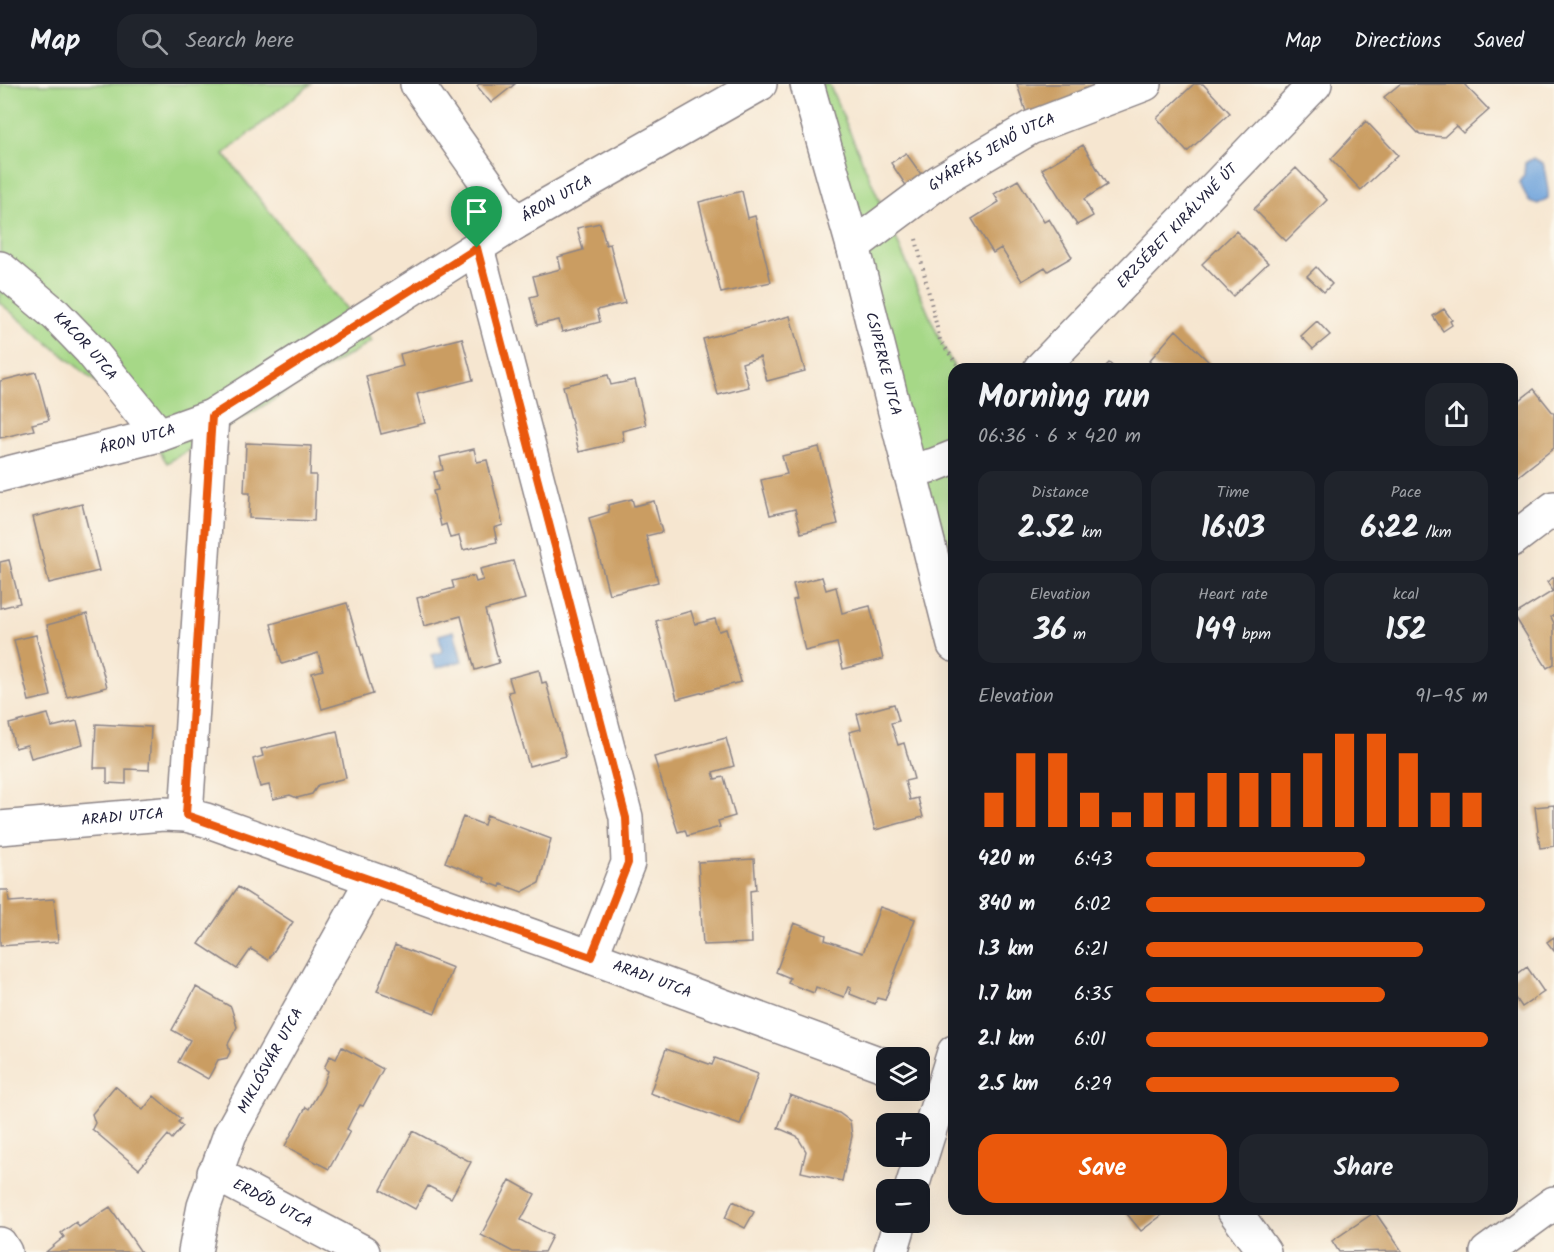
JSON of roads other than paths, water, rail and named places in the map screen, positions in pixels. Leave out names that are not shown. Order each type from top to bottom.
[{"type":"street","points":[[417,84],[514,223]]},
{"type":"street","name":"ÁRON UTCA","points":[[0,475],[159,435],[212,416],[514,223],[760,84]]},
{"type":"street","name":"CSIPERKE UTCA","points":[[807,84],[853,246],[948,622]]},
{"type":"street","name":"GYÁRFÁS JENŐ UTCA","points":[[853,246],[940,181],[1030,128],[1145,84]]},
{"type":"street","name":"ERZSÉBET KIRÁLYNÉ ÚT","points":[[1046,363],[1315,84]]},
{"type":"street","points":[[477,248],[626,818],[628,863],[591,957]]},
{"type":"street","name":"KACOR UTCA","points":[[0,268],[56,315],[90,350],[159,435]]},
{"type":"street","points":[[186,815],[212,416]]},
{"type":"street","points":[[909,471],[948,460]]},
{"type":"street","points":[[1518,535],[1554,508]]},
{"type":"street","name":"ARADI UTCA","points":[[0,828],[163,814],[186,815],[591,957],[876,1062]]},
{"type":"street","name":"MIKLÓSVÁR UTCA","points":[[195,1252],[214,1173],[230,1134],[372,880]]},
{"type":"street","points":[[913,1179],[932,1082],[948,1060]]},
{"type":"street","name":"ERDŐD UTCA","points":[[214,1173],[363,1252]]},
{"type":"street","points":[[1487,1252],[1554,1203]]},
{"type":"street","points":[[1237,1215],[1264,1252]]},
{"type":"street","points":[[891,1252],[897,1233]]},
{"type":"street","points":[[0,1244],[5,1252]]},
{"type":"water","points":[[1533,158],[1543,163],[1548,191],[1548,198],[1538,204],[1529,201],[1519,182],[1524,175],[1525,163]]},
{"type":"water","points":[[454,631],[462,661],[436,668],[431,655],[442,652],[439,635]]}]
